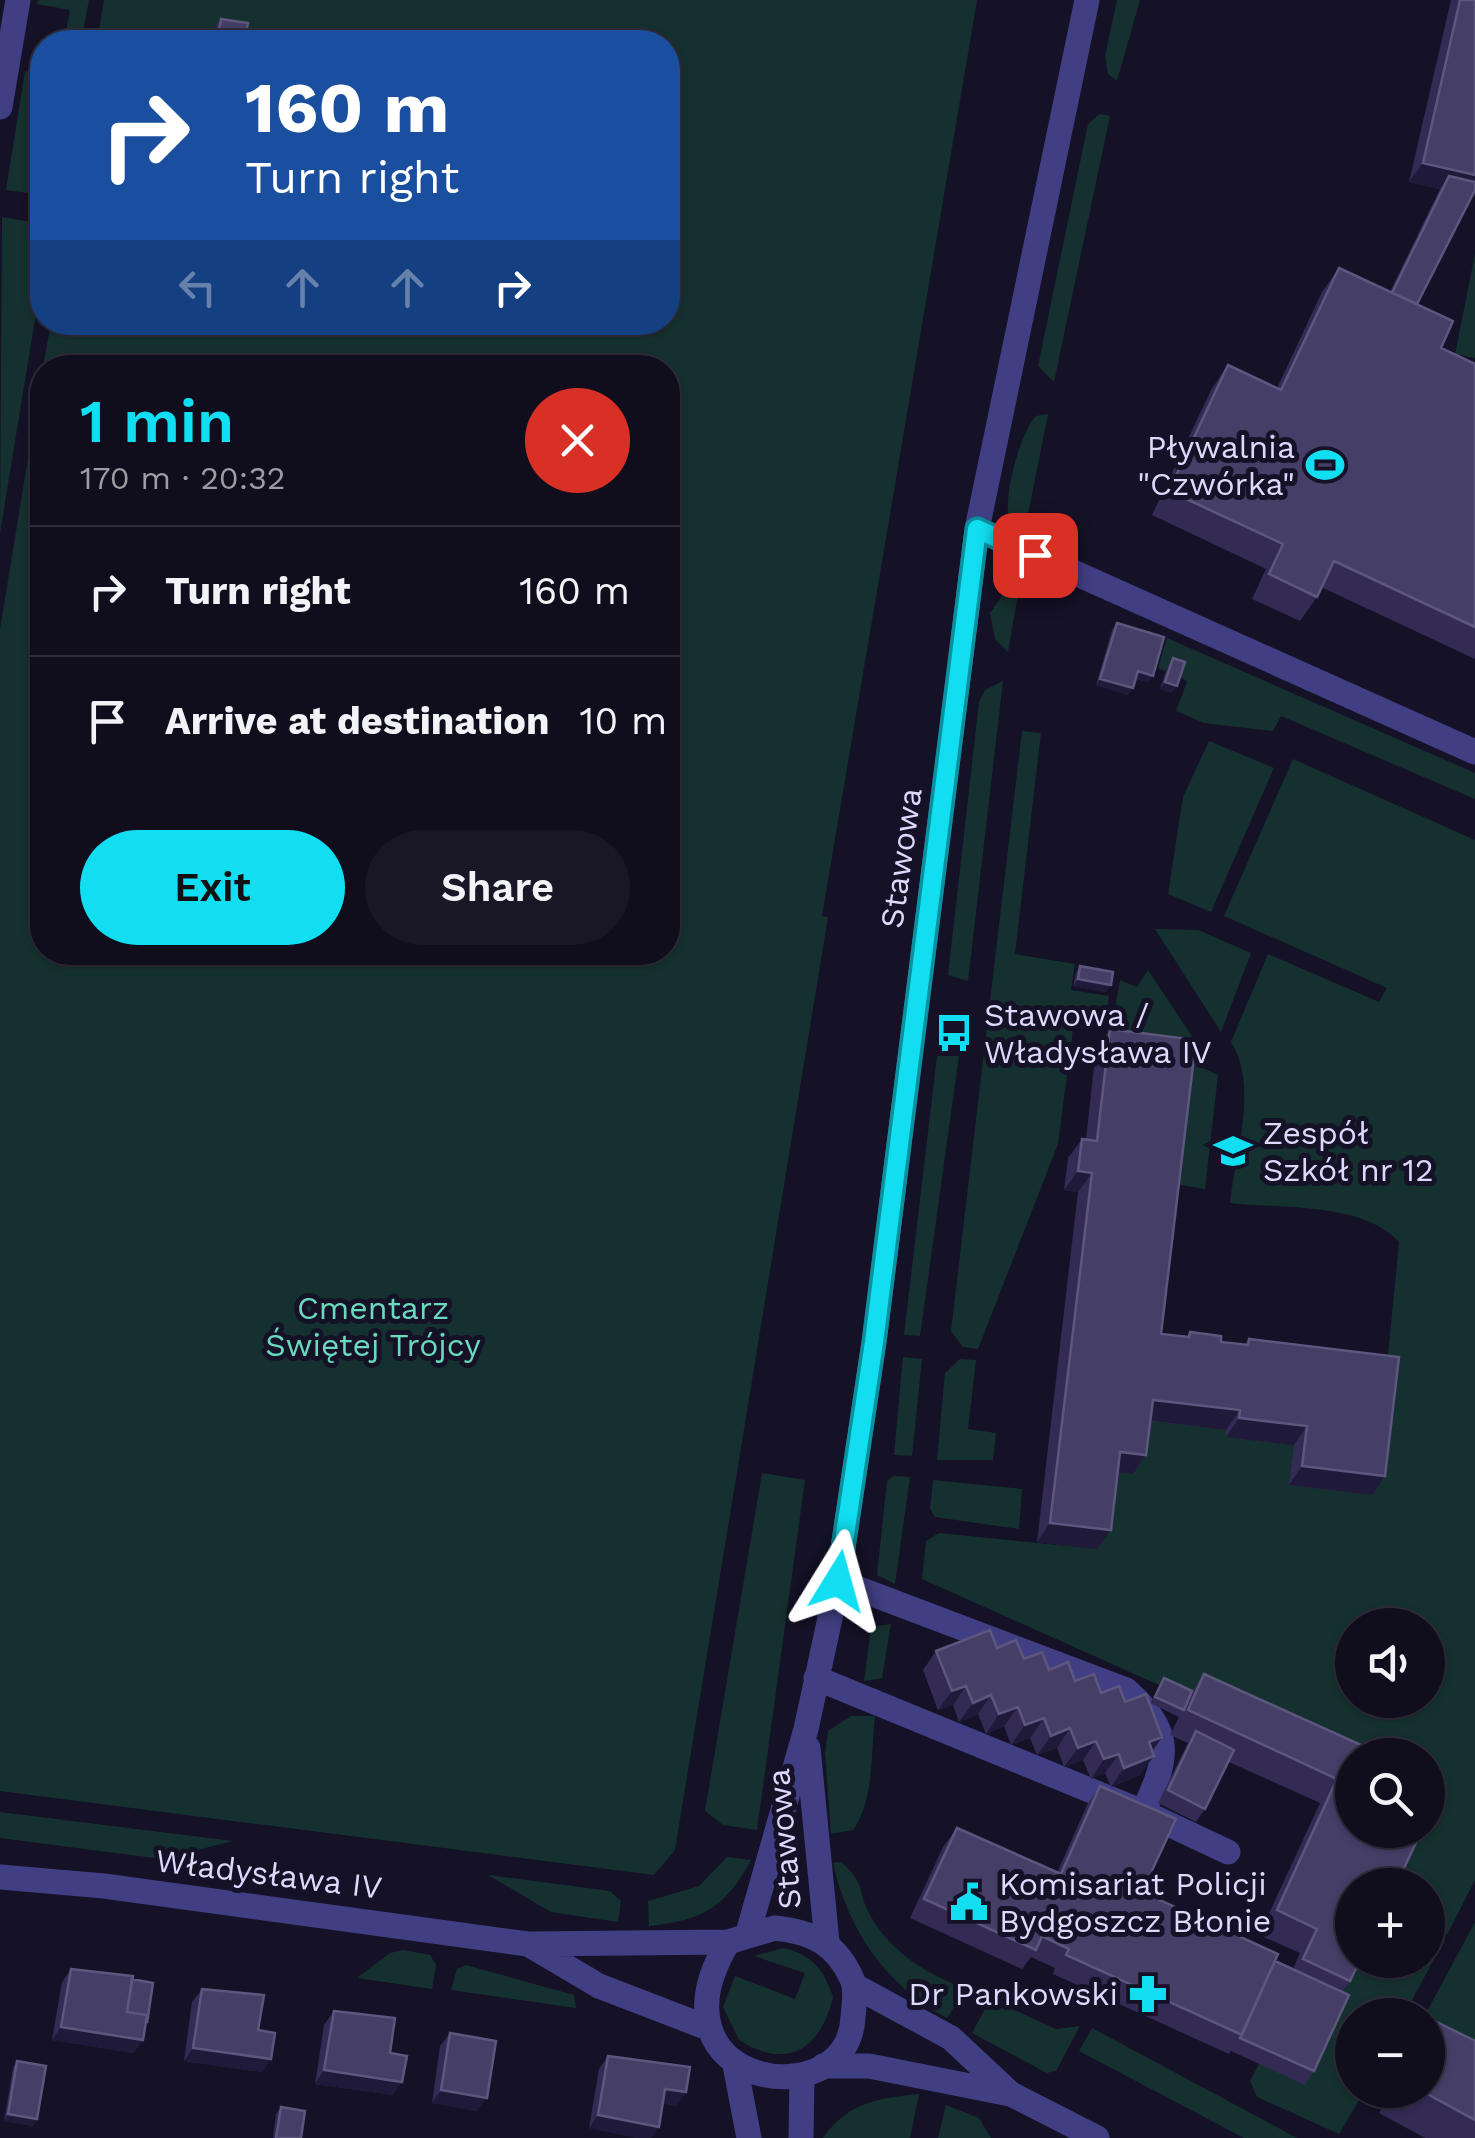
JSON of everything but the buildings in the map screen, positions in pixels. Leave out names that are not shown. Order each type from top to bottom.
[{"type":"street","points":[[0,106],[18,0]]},
{"type":"street","name":"Stawowa","points":[[738,1937],[806,1729],[838,1581],[874,1342],[977,529],[1087,0]]},
{"type":"street","points":[[977,529],[1475,752]]},
{"type":"street","points":[[838,1581],[1126,1690],[1142,1704],[1161,1739],[1164,1768],[1143,1812]]},
{"type":"street","points":[[816,1678],[1143,1812],[1228,1852]]},
{"type":"street","name":"Stawowa","points":[[806,1729],[827,1942]]},
{"type":"street","name":"Władysława IV","points":[[0,1878],[104,1886],[528,1944],[738,1937]]},
{"type":"street","points":[[1010,2094],[951,2038],[855,1986],[827,1942],[803,1930],[775,1928],[738,1937],[708,1983],[708,2028],[719,2049],[736,2065],[756,2075],[869,2066],[1010,2094],[1097,2138]]},
{"type":"street","name":"Władysława IV","points":[[528,1944],[599,1986],[708,2028]]},
{"type":"street","points":[[801,2138],[813,2071],[842,2048],[853,2024],[855,1986]]},
{"type":"street","points":[[736,2065],[749,2138]]},
{"type":"green space","points":[[38,0],[89,0],[83,30],[66,30],[70,10],[37,4]]},
{"type":"green space","name":"Cmentarz Świętej Trójcy","points":[[104,0],[977,0],[822,916],[828,917],[675,1850],[654,1875],[0,1791],[0,629],[30,446],[30,965],[680,965],[680,355],[45,355],[49,335],[680,335],[680,30],[99,30]]},
{"type":"green space","points":[[1117,0],[1140,0],[1117,81],[1108,74],[1105,56]]},
{"type":"green space","points":[[25,71],[30,72],[30,193],[6,190]]},
{"type":"green space","points":[[1100,114],[1110,116],[1054,382],[1038,366],[1088,124]]},
{"type":"green space","points":[[2,217],[30,222],[32,335],[0,533]]},
{"type":"green space","points":[[1475,254],[1475,358],[1455,354]]},
{"type":"green space","points":[[1048,414],[1023,539],[1009,519],[1011,481],[1030,424],[1036,416]]},
{"type":"green space","points":[[1020,582],[1008,652],[995,639],[990,613],[1008,587]]},
{"type":"green space","points":[[1167,638],[1475,773],[1475,799],[1281,716],[1273,731],[1204,723],[1176,711],[1187,682],[1168,665],[1165,671],[1158,668]]},
{"type":"green space","points":[[1003,681],[968,981],[948,975],[979,702],[985,690]]},
{"type":"green space","points":[[1022,731],[1041,733],[1015,954],[1075,964],[1071,990],[1109,996],[1105,1025],[1073,1029],[1058,1144],[978,1349],[963,1347],[951,1331]]},
{"type":"green space","points":[[1209,741],[1274,768],[1211,912],[1168,894],[1183,797]]},
{"type":"green space","points":[[1293,759],[1475,840],[1475,1880],[1447,1935],[1445,1868],[1401,1868],[1410,1848],[1445,1848],[1445,1738],[1335,1738],[1335,1749],[1159,1685],[922,1579],[926,1541],[939,1533],[1097,1549],[1106,1471],[1139,1419],[1226,1430],[1226,1437],[1294,1445],[1386,1376],[1399,1242],[1365,1220],[1343,1214],[1230,1203],[1244,1099],[1239,1060],[1231,1042],[1268,954],[1379,1002],[1387,988],[1224,916]]},
{"type":"green space","points":[[1155,929],[1198,930],[1251,953],[1221,1032]]},
{"type":"green space","points":[[1148,970],[1197,1044],[1112,1026],[1120,980],[1137,987]]},
{"type":"green space","points":[[937,1056],[959,1056],[920,1336],[904,1335]]},
{"type":"green space","points":[[1183,1059],[1218,1075],[1205,1189],[1168,1183]]},
{"type":"green space","points":[[903,1357],[922,1359],[912,1456],[894,1455]]},
{"type":"green space","points":[[960,1359],[976,1360],[968,1429],[996,1433],[993,1460],[937,1460],[945,1373]]},
{"type":"green space","points":[[762,1473],[805,1480],[757,1830],[723,1825],[705,1811]]},
{"type":"green space","points":[[894,1476],[910,1477],[895,1584],[877,1575],[887,1481]]},
{"type":"green space","points":[[933,1480],[1022,1489],[1019,1529],[935,1517],[930,1509]]},
{"type":"green space","points":[[891,1624],[882,1678],[864,1681],[871,1627]]},
{"type":"green space","points":[[851,1716],[875,1716],[868,1791],[853,1830],[831,1834],[825,1753],[828,1731]]},
{"type":"green space","points":[[0,1812],[233,1841],[162,1859],[0,1838]]},
{"type":"green space","points":[[727,1857],[751,1860],[722,1900],[684,1920],[649,1926],[648,1901],[699,1886]]},
{"type":"green space","points":[[841,1862],[855,1876],[870,1915],[886,1938],[917,1965],[954,1984],[960,1998],[947,2018],[906,1990],[873,1954],[840,1888],[833,1863]]},
{"type":"green space","points":[[488,1875],[610,1891],[621,1901],[618,1922],[551,1912]]},
{"type":"green space","points":[[1475,1922],[1475,2071],[1445,2055],[1445,1998],[1434,1998]]},
{"type":"green space","points":[[784,1948],[816,1965],[833,1997],[811,2042],[787,2054],[772,2054],[739,2040],[723,2007],[735,1976],[795,1999],[805,1973],[754,1956]]},
{"type":"green space","points":[[403,1950],[430,1955],[436,1965],[432,1989],[357,1978],[390,1953]]},
{"type":"green space","points":[[466,1965],[574,1995],[576,2008],[451,1990],[457,1969]]},
{"type":"green space","points":[[1348,1978],[1424,1978],[1413,1998],[1337,1998]]},
{"type":"green space","points":[[1335,2001],[1335,2108],[1354,2108],[1339,2134],[1257,2097],[1250,2081],[1259,2064]]},
{"type":"green space","points":[[1001,2004],[1056,2029],[1080,2026],[1056,2071],[1047,2073],[972,2033],[985,2009]]},
{"type":"green space","points":[[1092,2028],[1297,2138],[1244,2138],[1079,2051]]},
{"type":"green space","points":[[919,2094],[910,2138],[823,2138],[854,2109]]},
{"type":"green space","points":[[946,2105],[979,2118],[991,2138],[938,2138]]},
{"type":"place","name":"Pływalnia \"Czwórka\"","points":[[1325,465]]},
{"type":"place","name":"Stawowa / Władysława IV","points":[[954,1033]]},
{"type":"place","name":"Zespół Szkół nr 12","points":[[1233,1151]]},
{"type":"place","name":"Komisariat Policji Bydgoszcz Błonie","points":[[969,1902]]},
{"type":"place","name":"Dr Pankowski","points":[[1148,1994]]},
{"type":"route","points":[[838,1581],[874,1342],[977,529],[1035,555]]}]
